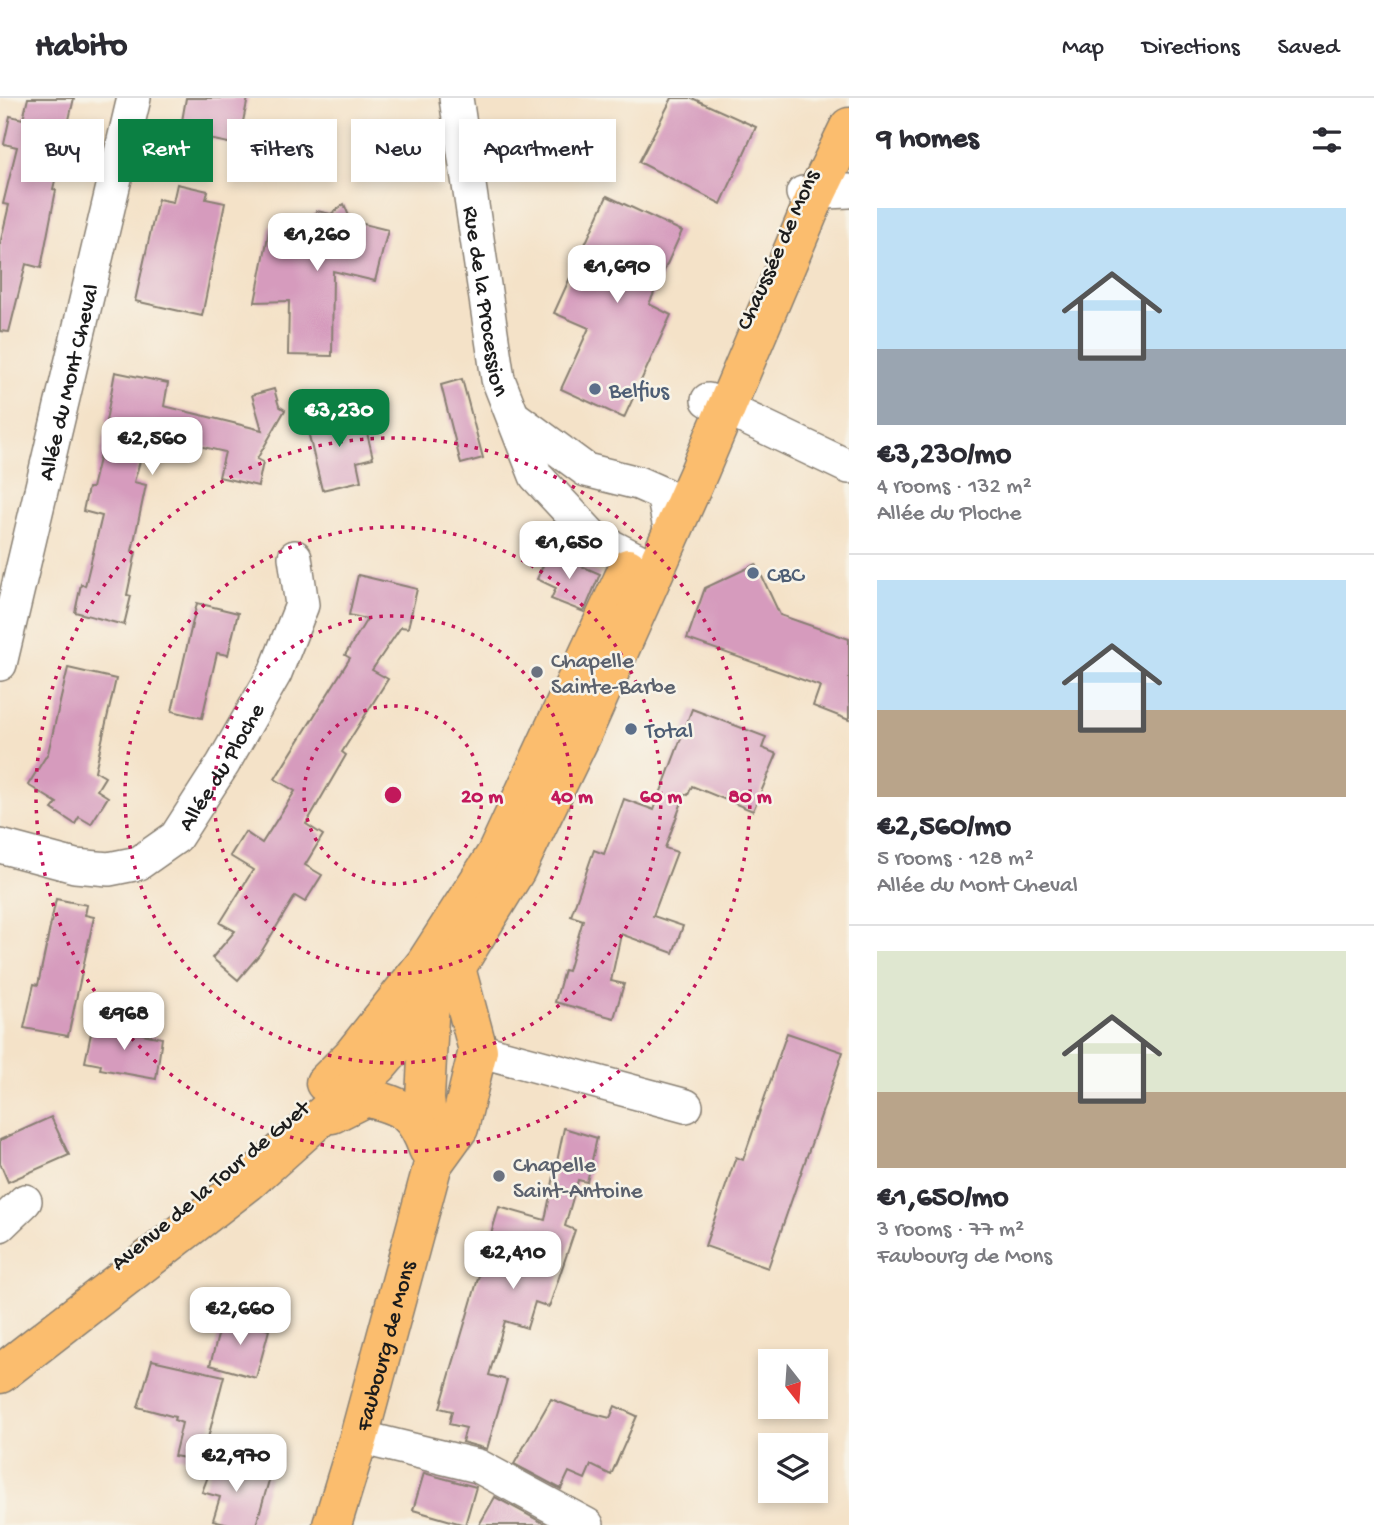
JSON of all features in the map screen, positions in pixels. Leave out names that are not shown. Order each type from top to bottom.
[{"type":"main road","name":"Chaussée de Mons","points":[[823,192],[842,98]]},
{"type":"main road","name":"Chaussée de Mons","points":[[717,404],[823,192],[849,127]]},
{"type":"main road","points":[[433,1164],[425,1099],[431,1004],[441,966],[644,564],[663,494],[717,404]]},
{"type":"main road","points":[[644,564],[671,533],[717,404]]},
{"type":"main road","points":[[433,1164],[459,1128],[478,1050],[441,966]]},
{"type":"main road","name":"Avenue de la Tour de Guet","points":[[0,1352],[131,1253],[270,1138],[441,966]]},
{"type":"main road","name":"Avenue de la Tour de Guet","points":[[0,1374],[248,1182],[379,1065],[431,1004]]},
{"type":"main road","points":[[314,1123],[366,1097],[398,1105],[420,1126],[433,1164]]},
{"type":"main road","name":"Faubourg de Mons","points":[[332,1525],[359,1437],[433,1164]]},
{"type":"street","name":"Allée du Mont Cheval","points":[[0,664],[134,98]]},
{"type":"street","name":"Rue de la Procession","points":[[456,98],[498,379],[536,476],[593,537],[644,564]]},
{"type":"street","points":[[717,404],[849,467]]},
{"type":"street","name":"Rue de la Procession","points":[[514,417],[586,470],[638,483],[663,494]]},
{"type":"street","points":[[663,494],[671,533]]},
{"type":"street","name":"Allée du Ploche","points":[[0,846],[75,866],[109,869],[139,863],[176,837],[223,764],[275,673],[302,605],[295,557]]},
{"type":"street","points":[[478,1050],[686,1105]]},
{"type":"street","points":[[0,1224],[25,1201]]},
{"type":"street","points":[[359,1437],[478,1466],[587,1525]]},
{"type":"building","points":[[28,98],[74,98],[69,119],[23,119]]},
{"type":"building","points":[[186,98],[248,98],[244,119],[227,119],[227,143],[213,140],[213,119],[182,119]]},
{"type":"building","points":[[672,98],[692,98],[756,127],[721,204],[639,162]]},
{"type":"building","points":[[10,116],[23,119],[21,182],[55,182],[53,189],[56,190],[41,268],[26,264],[9,332],[0,331],[0,244],[9,205],[3,204],[17,147],[4,144]]},
{"type":"building","points":[[177,184],[208,191],[206,199],[225,203],[202,316],[135,301],[158,199],[173,202]]},
{"type":"building","points":[[607,196],[682,231],[649,304],[671,315],[624,418],[561,389],[589,328],[554,313]]},
{"type":"building","points":[[344,204],[351,221],[388,230],[375,281],[333,271],[332,356],[288,355],[289,301],[255,302],[270,226],[296,233],[317,211],[331,214]]},
{"type":"building","points":[[115,372],[168,383],[164,406],[262,430],[252,395],[274,389],[279,406],[285,410],[257,459],[263,462],[258,486],[219,477],[225,452],[199,446],[200,440],[149,430],[134,482],[146,485],[132,551],[136,552],[127,595],[131,596],[124,625],[75,612],[81,584],[85,586],[102,516],[83,511],[88,488],[92,488],[108,421]]},
{"type":"building","points":[[462,379],[483,458],[461,464],[441,385]]},
{"type":"building","points":[[362,412],[373,458],[357,462],[361,481],[322,490],[306,423]]},
{"type":"building","points":[[549,552],[600,574],[584,612],[551,599],[556,588],[537,579]]},
{"type":"building","points":[[756,564],[780,615],[849,639],[849,720],[813,706],[820,686],[687,639],[705,588]]},
{"type":"building","points":[[358,575],[417,589],[408,628],[401,627],[372,670],[388,679],[342,752],[346,755],[306,824],[323,835],[305,865],[322,875],[305,902],[295,896],[260,954],[238,980],[212,958],[235,931],[220,923],[253,870],[230,856],[245,832],[262,843],[295,791],[275,779],[350,658],[345,655],[367,619],[349,615]]},
{"type":"building","points":[[197,603],[238,613],[228,655],[217,653],[202,718],[172,711]]},
{"type":"building","points":[[68,668],[116,679],[95,771],[105,777],[97,790],[108,797],[91,824],[79,817],[75,824],[52,809],[57,803],[28,785],[48,753]]},
{"type":"building","points":[[692,709],[766,737],[762,748],[777,754],[753,811],[692,786],[688,795],[685,794],[665,848],[677,852],[653,916],[683,926],[673,953],[621,934],[611,981],[624,984],[614,1018],[555,1002],[564,970],[568,971],[583,920],[571,916],[594,850],[604,854],[624,799],[654,810]]},
{"type":"building","points":[[56,899],[87,905],[85,915],[94,917],[68,1036],[24,1028],[34,984],[38,985]]},
{"type":"building","points":[[93,1024],[162,1038],[156,1079],[100,1069],[101,1065],[85,1062]]},
{"type":"building","points":[[787,1033],[843,1052],[768,1268],[705,1246],[736,1157],[743,1160]]},
{"type":"building","points":[[51,1117],[69,1155],[8,1182],[0,1163],[0,1140]]},
{"type":"building","points":[[564,1128],[597,1138],[587,1182],[578,1180],[565,1226],[575,1230],[549,1307],[535,1302],[527,1328],[505,1321],[489,1375],[507,1380],[487,1449],[462,1442],[466,1428],[449,1424],[452,1411],[440,1408],[499,1207],[545,1220]]},
{"type":"building","points":[[223,1317],[269,1330],[256,1378],[210,1365]]},
{"type":"building","points":[[152,1360],[224,1376],[202,1461],[174,1456],[182,1423],[174,1420],[175,1417],[138,1407]]},
{"type":"building","points":[[551,1399],[610,1418],[615,1406],[637,1416],[611,1475],[591,1465],[585,1479],[569,1472],[561,1489],[514,1464]]},
{"type":"building","points":[[214,1461],[270,1477],[256,1525],[233,1525],[213,1520],[220,1497],[202,1492]]},
{"type":"building","points":[[424,1473],[476,1487],[465,1525],[413,1510]]},
{"type":"building","points":[[495,1497],[545,1524],[545,1525],[479,1525]]},
{"type":"place","name":"Belfius","points":[[595,389]]},
{"type":"place","name":"CBC","points":[[753,573]]},
{"type":"place","name":"Chapelle Sainte-Barbe","points":[[537,672]]},
{"type":"place","name":"Total","points":[[631,729]]},
{"type":"place","name":"Chapelle Saint-Antoine","points":[[499,1176]]}]
